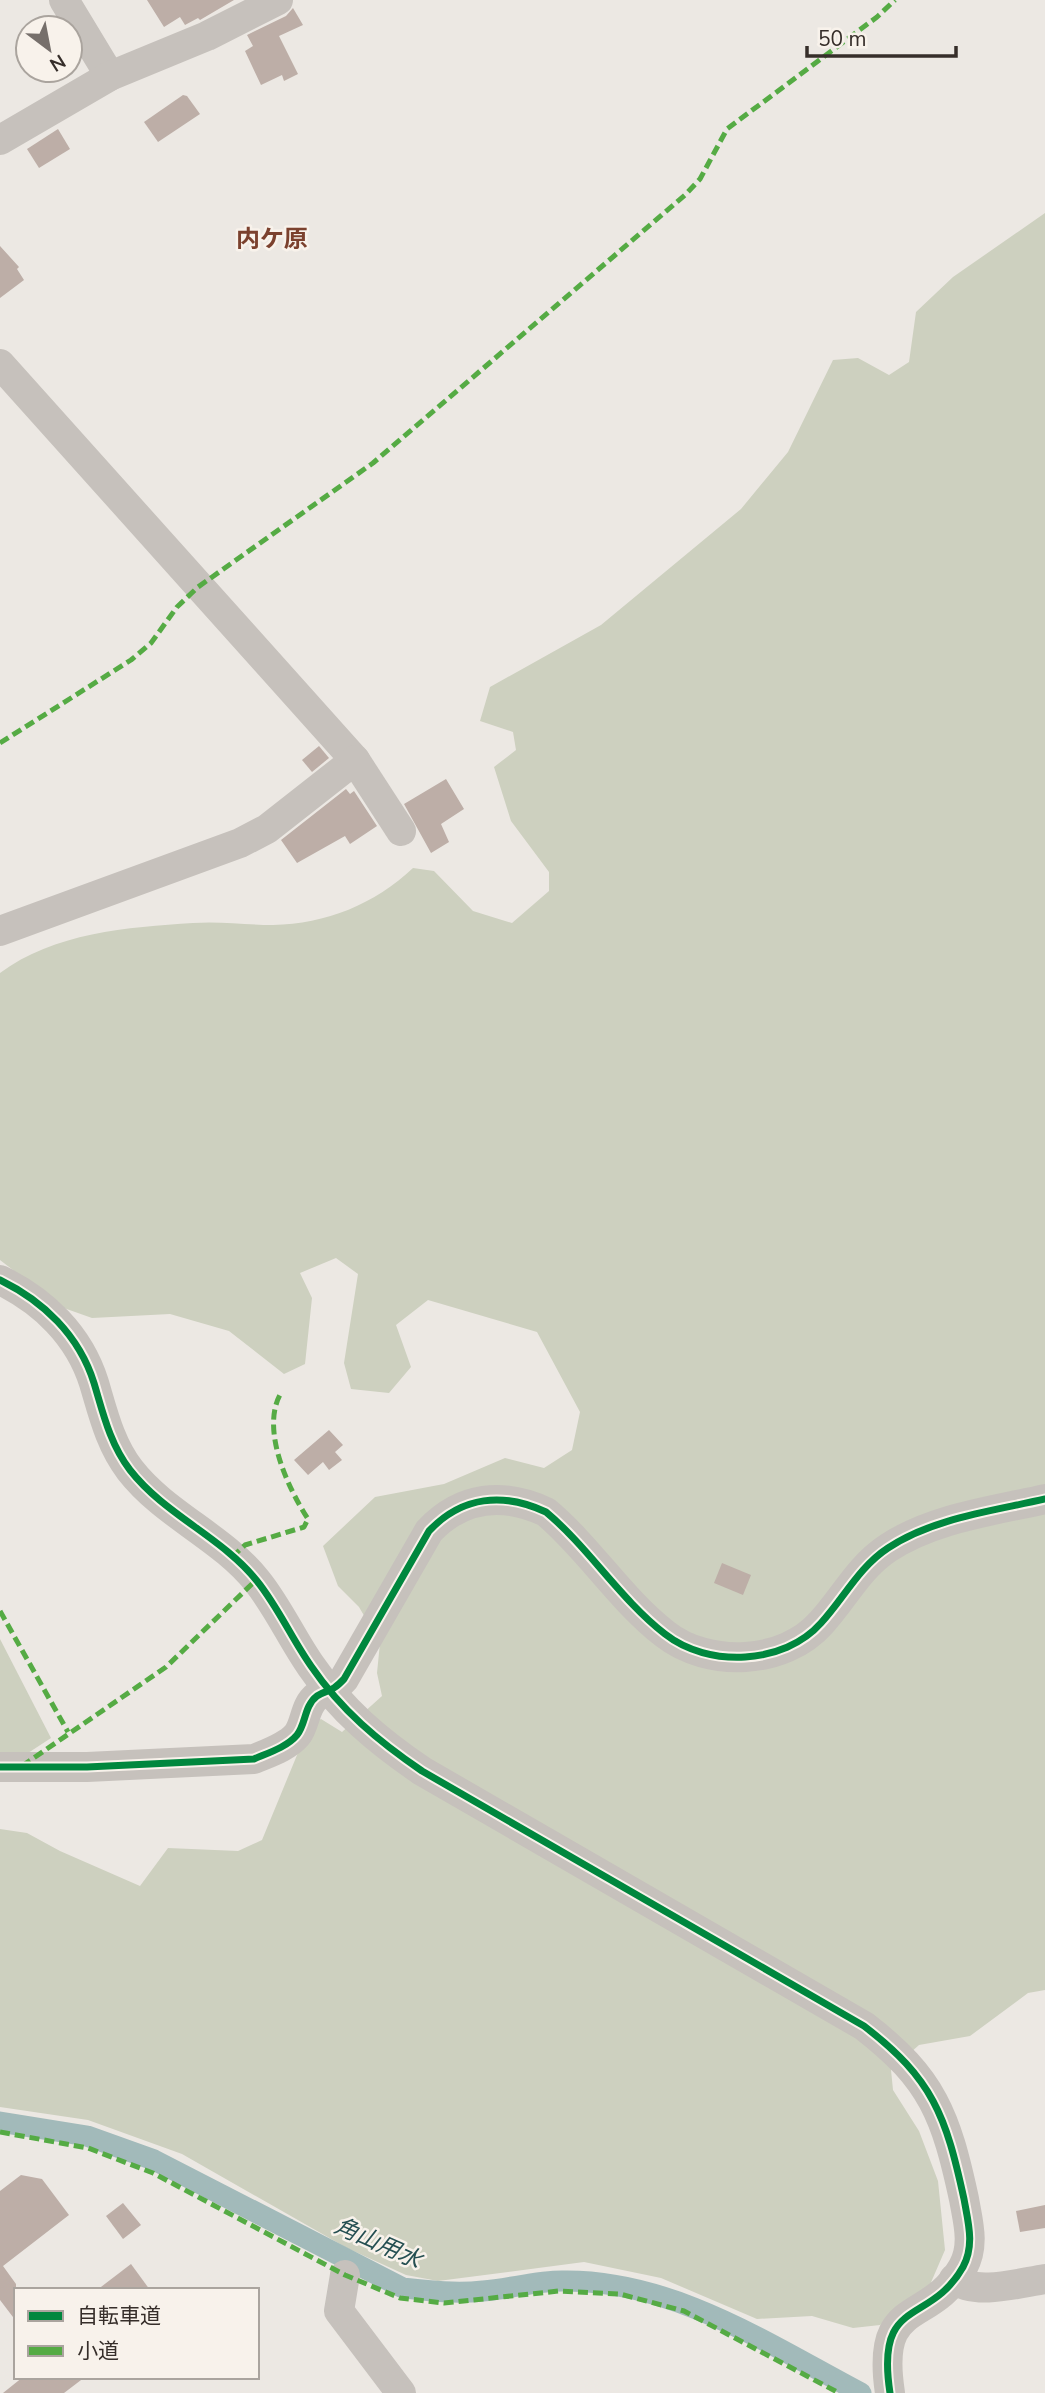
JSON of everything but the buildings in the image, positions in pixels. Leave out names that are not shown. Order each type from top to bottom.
[{"type":"street","points":[[64,0],[110,76]]},
{"type":"street","points":[[0,140],[110,76],[207,36],[278,0]]},
{"type":"street","points":[[0,364],[355,761],[401,831]]},
{"type":"street","points":[[0,931],[240,843],[267,829],[355,761]]},
{"type":"street","points":[[0,1280],[47,1309],[65,1330],[93,1379],[111,1440],[128,1467],[164,1506],[256,1580],[311,1666],[343,1708],[377,1740],[422,1771],[852,2019],[890,2046],[913,2068],[943,2115],[953,2147],[970,2250],[954,2279],[940,2294],[900,2322],[889,2339],[885,2360],[890,2393]]},
{"type":"street","points":[[0,1767],[87,1767],[254,1759],[277,1749],[298,1734],[309,1705],[318,1695],[331,1692],[344,1679],[429,1531],[443,1517],[482,1500],[525,1503],[546,1512],[666,1636],[710,1655],[732,1657],[773,1652],[809,1634],[867,1565],[907,1537],[930,1527],[1045,1499]]},
{"type":"street","points":[[345,2275],[340,2311],[401,2393]]},
{"type":"street","points":[[954,2279],[961,2285],[979,2287],[1045,2279]]},
{"type":"green space","points":[[1045,213],[1045,1990],[1028,1993],[970,2036],[919,2045],[891,2070],[893,2090],[919,2131],[938,2181],[945,2250],[929,2287],[880,2325],[853,2328],[812,2316],[757,2319],[661,2278],[584,2262],[438,2281],[406,2275],[347,2248],[182,2154],[88,2120],[0,2107],[0,1829],[27,1833],[60,1851],[140,1886],[168,1848],[238,1851],[262,1840],[309,1726],[321,1719],[342,1732],[382,1696],[377,1673],[380,1643],[359,1607],[338,1586],[323,1546],[375,1497],[444,1484],[505,1458],[544,1468],[572,1450],[580,1412],[537,1332],[428,1300],[396,1325],[411,1367],[389,1393],[351,1389],[344,1363],[358,1274],[336,1258],[300,1273],[312,1298],[305,1364],[284,1374],[229,1331],[170,1314],[92,1318],[61,1307],[0,1260],[0,973],[43,949],[92,934],[203,923],[273,925],[312,921],[366,902],[413,868],[434,871],[473,911],[512,923],[549,891],[549,872],[511,821],[494,767],[516,750],[513,732],[480,721],[490,687],[601,625],[741,509],[788,452],[833,360],[858,358],[889,375],[909,362],[916,312],[953,277]]},
{"type":"green space","points":[[0,1639],[51,1738],[25,1755],[0,1756]]},
{"type":"waterway","name":"角山用水","points":[[0,2122],[87,2136],[154,2160],[403,2288],[473,2292],[562,2281],[602,2283],[642,2291],[718,2318],[861,2393]]},
{"type":"marked path","points":[[0,743],[131,660],[151,643],[177,607],[198,587],[373,463],[685,195],[700,179],[727,129],[877,17],[895,0]]},
{"type":"marked path","points":[[232,1557],[245,1545],[304,1527],[308,1519],[285,1475],[275,1441],[275,1407],[281,1393]]},
{"type":"marked path","points":[[22,1766],[166,1667],[256,1580]]},
{"type":"marked path","points":[[0,1611],[68,1732]]},
{"type":"marked path","points":[[0,2132],[88,2148],[153,2173],[345,2275],[400,2298],[444,2303],[559,2291],[620,2294],[684,2311],[839,2393]]},
{"type":"cycle path","points":[[0,1280],[45,1309],[69,1335],[87,1366],[112,1439],[130,1470],[160,1500],[243,1565],[265,1591],[323,1682],[348,1711],[375,1736],[422,1771],[864,2026],[887,2045],[921,2082],[943,2122],[950,2144],[964,2199],[970,2242],[967,2259],[949,2286],[908,2316],[890,2340],[887,2362],[890,2393]]},
{"type":"cycle path","points":[[0,1767],[87,1767],[254,1759],[283,1746],[300,1731],[313,1700],[336,1687],[344,1679],[429,1531],[455,1510],[469,1504],[499,1500],[546,1512],[562,1526],[633,1605],[665,1634],[702,1653],[745,1657],[767,1654],[805,1637],[821,1623],[869,1564],[888,1548],[906,1538],[944,1522],[1045,1499]]},
{"type":"district","name":"内ケ原","points":[[272,239]]}]
